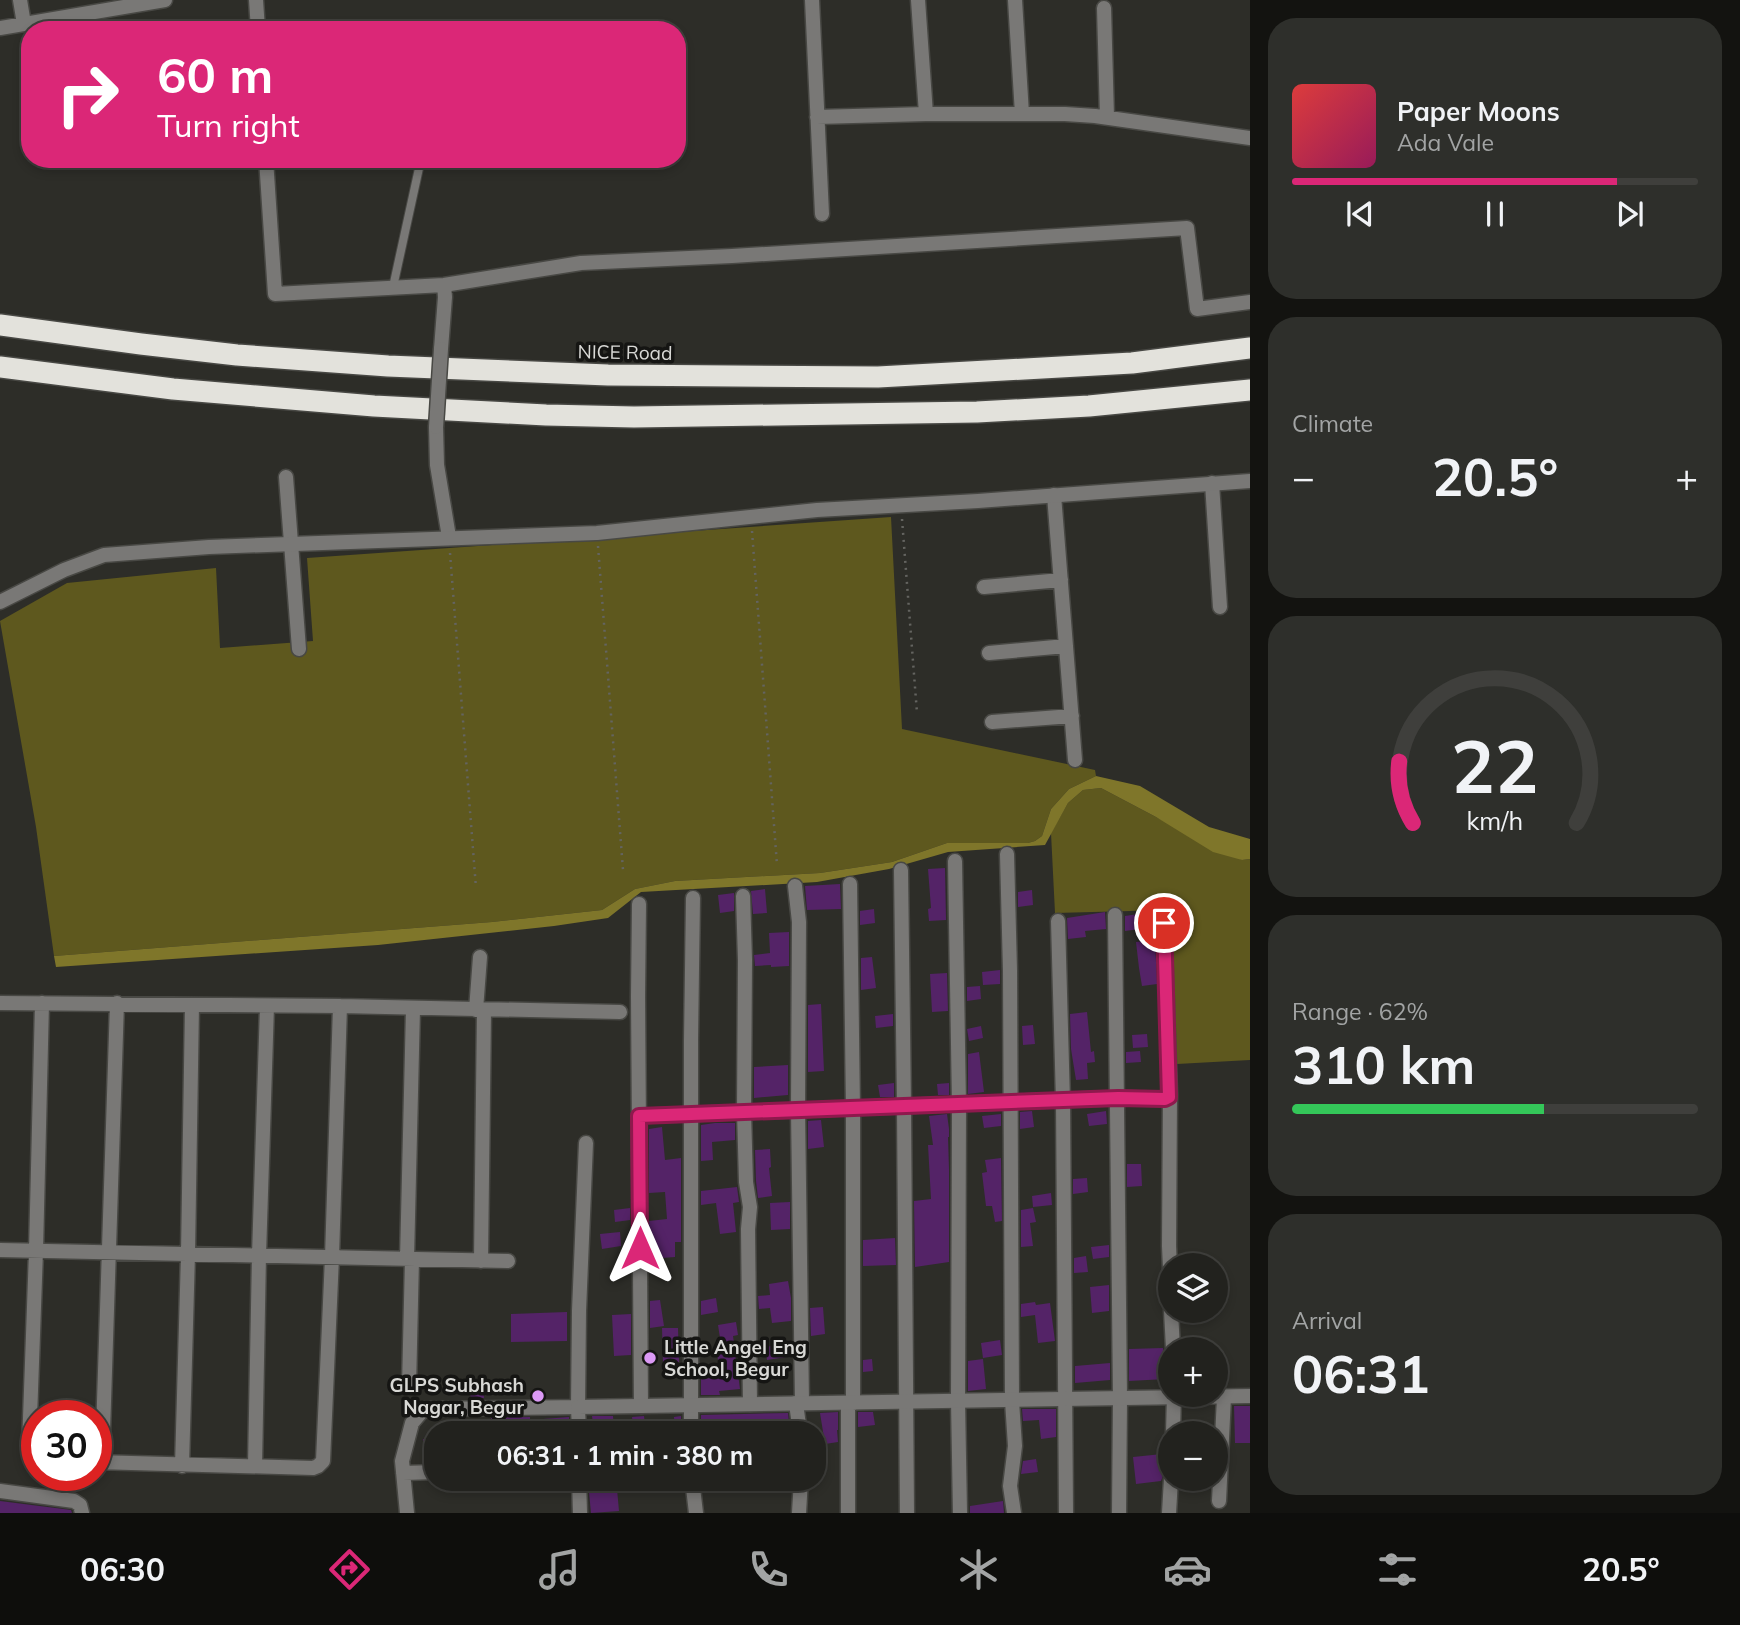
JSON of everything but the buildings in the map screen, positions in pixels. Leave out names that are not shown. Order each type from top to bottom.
[{"type":"highway","name":"NICE Road","points":[[0,325],[237,355],[388,366],[608,376],[878,377],[1132,363],[1250,348]]},
{"type":"highway","points":[[0,367],[173,389],[374,406],[621,417],[977,412],[1090,406],[1250,390]]},
{"type":"street","points":[[20,0],[24,21]]},
{"type":"street","points":[[35,21],[95,5],[165,0]]},
{"type":"street","points":[[256,0],[257,21]]},
{"type":"street","points":[[812,0],[822,214]]},
{"type":"street","points":[[918,0],[926,114]]},
{"type":"street","points":[[1015,0],[1022,114]]},
{"type":"street","points":[[1104,8],[1107,117]]},
{"type":"street","points":[[0,28],[21,24]]},
{"type":"street","points":[[817,117],[1065,114],[1107,117],[1250,138]]},
{"type":"street","points":[[267,168],[275,294],[444,285],[581,263],[1187,228],[1197,309],[1250,302]]},
{"type":"street","points":[[444,285],[436,427],[437,465],[449,537]]},
{"type":"street","points":[[286,477],[299,649]]},
{"type":"street","points":[[0,602],[64,570],[104,555],[209,547],[597,533],[817,510],[1250,481]]},
{"type":"street","points":[[1212,483],[1220,607]]},
{"type":"street","points":[[1054,495],[1075,760]]},
{"type":"street","points":[[984,587],[1061,580]]},
{"type":"street","points":[[989,653],[1066,646]]},
{"type":"street","points":[[992,722],[1072,716]]},
{"type":"street","points":[[1007,854],[1012,1401],[1015,1446],[1010,1486],[1014,1513]]},
{"type":"street","points":[[955,861],[959,1104],[960,1513]]},
{"type":"street","points":[[901,870],[906,1513]]},
{"type":"street","points":[[848,1513],[853,1109],[850,884]]},
{"type":"street","points":[[795,886],[799,922],[800,1421]]},
{"type":"street","points":[[743,896],[744,1112],[746,1182],[750,1207],[750,1404]]},
{"type":"street","points":[[691,1421],[693,898]]},
{"type":"street","points":[[639,904],[641,1406]]},
{"type":"street","points":[[1115,915],[1121,1399],[1119,1513]]},
{"type":"street","points":[[1058,921],[1063,1101],[1066,1513]]},
{"type":"street","points":[[1164,923],[1171,1253]]},
{"type":"street","points":[[480,957],[481,1261]]},
{"type":"street","points":[[0,1003],[620,1012]]},
{"type":"street","points":[[31,1400],[42,1003]]},
{"type":"street","points":[[102,1400],[117,1003]]},
{"type":"street","points":[[182,1466],[192,1004]]},
{"type":"street","points":[[255,1466],[267,1006]]},
{"type":"street","points":[[112,1463],[313,1468],[323,1461],[340,1006]]},
{"type":"street","points":[[410,1387],[412,1009]]},
{"type":"street","points":[[639,1116],[1169,1097]]},
{"type":"street","points":[[579,1421],[579,1311],[586,1143]]},
{"type":"street","points":[[0,1250],[508,1261]]},
{"type":"street","points":[[1228,1397],[1250,1396]]},
{"type":"street","points":[[407,1513],[402,1461],[412,1423],[424,1409],[1158,1397]]},
{"type":"street","points":[[1219,1501],[1224,1407]]},
{"type":"street","points":[[403,1473],[424,1472]]},
{"type":"street","points":[[0,1491],[74,1501],[80,1505],[82,1513]]},
{"type":"street","points":[[579,1491],[580,1513]]},
{"type":"street","points":[[693,1491],[696,1513]]},
{"type":"street","points":[[799,1513],[800,1491]]},
{"type":"street","points":[[1169,1513],[1170,1491]]},
{"type":"lane","points":[[393,287],[419,168]]},
{"type":"path","points":[[900,506],[917,713]]},
{"type":"path","points":[[751,517],[777,865]]},
{"type":"path","points":[[597,533],[623,870]]},
{"type":"path","points":[[449,537],[476,888]]},
{"type":"shaded area","points":[[891,517],[902,729],[1095,770],[1096,776],[1069,789],[1051,809],[1042,836],[1035,841],[947,843],[892,862],[820,873],[675,881],[635,889],[602,910],[492,922],[54,956],[36,827],[0,621],[67,583],[216,568],[220,648],[313,641],[307,558]]},
{"type":"shaded area","points":[[1096,776],[1140,786],[1209,827],[1250,839],[1250,859],[1242,860],[1213,852],[1156,817],[1101,788],[1083,790],[1068,803],[1045,845],[948,852],[889,869],[817,882],[641,892],[608,918],[378,945],[56,967],[54,956],[492,922],[602,910],[635,889],[675,881],[820,873],[892,862],[947,843],[1028,843],[1042,836],[1051,809],[1069,789]]},
{"type":"shaded area","points":[[1101,788],[1242,860],[1250,859],[1250,1060],[1177,1064],[1169,910],[1055,913],[1051,833],[1068,803],[1083,790]]},
{"type":"place","name":"Little Angel Eng School, Begur","points":[[650,1358]]},
{"type":"place","name":"GLPS Subhash Nagar, Begur","points":[[538,1396]]},
{"type":"route","points":[[640,1248],[639,1116],[1169,1097],[1164,923]]}]
